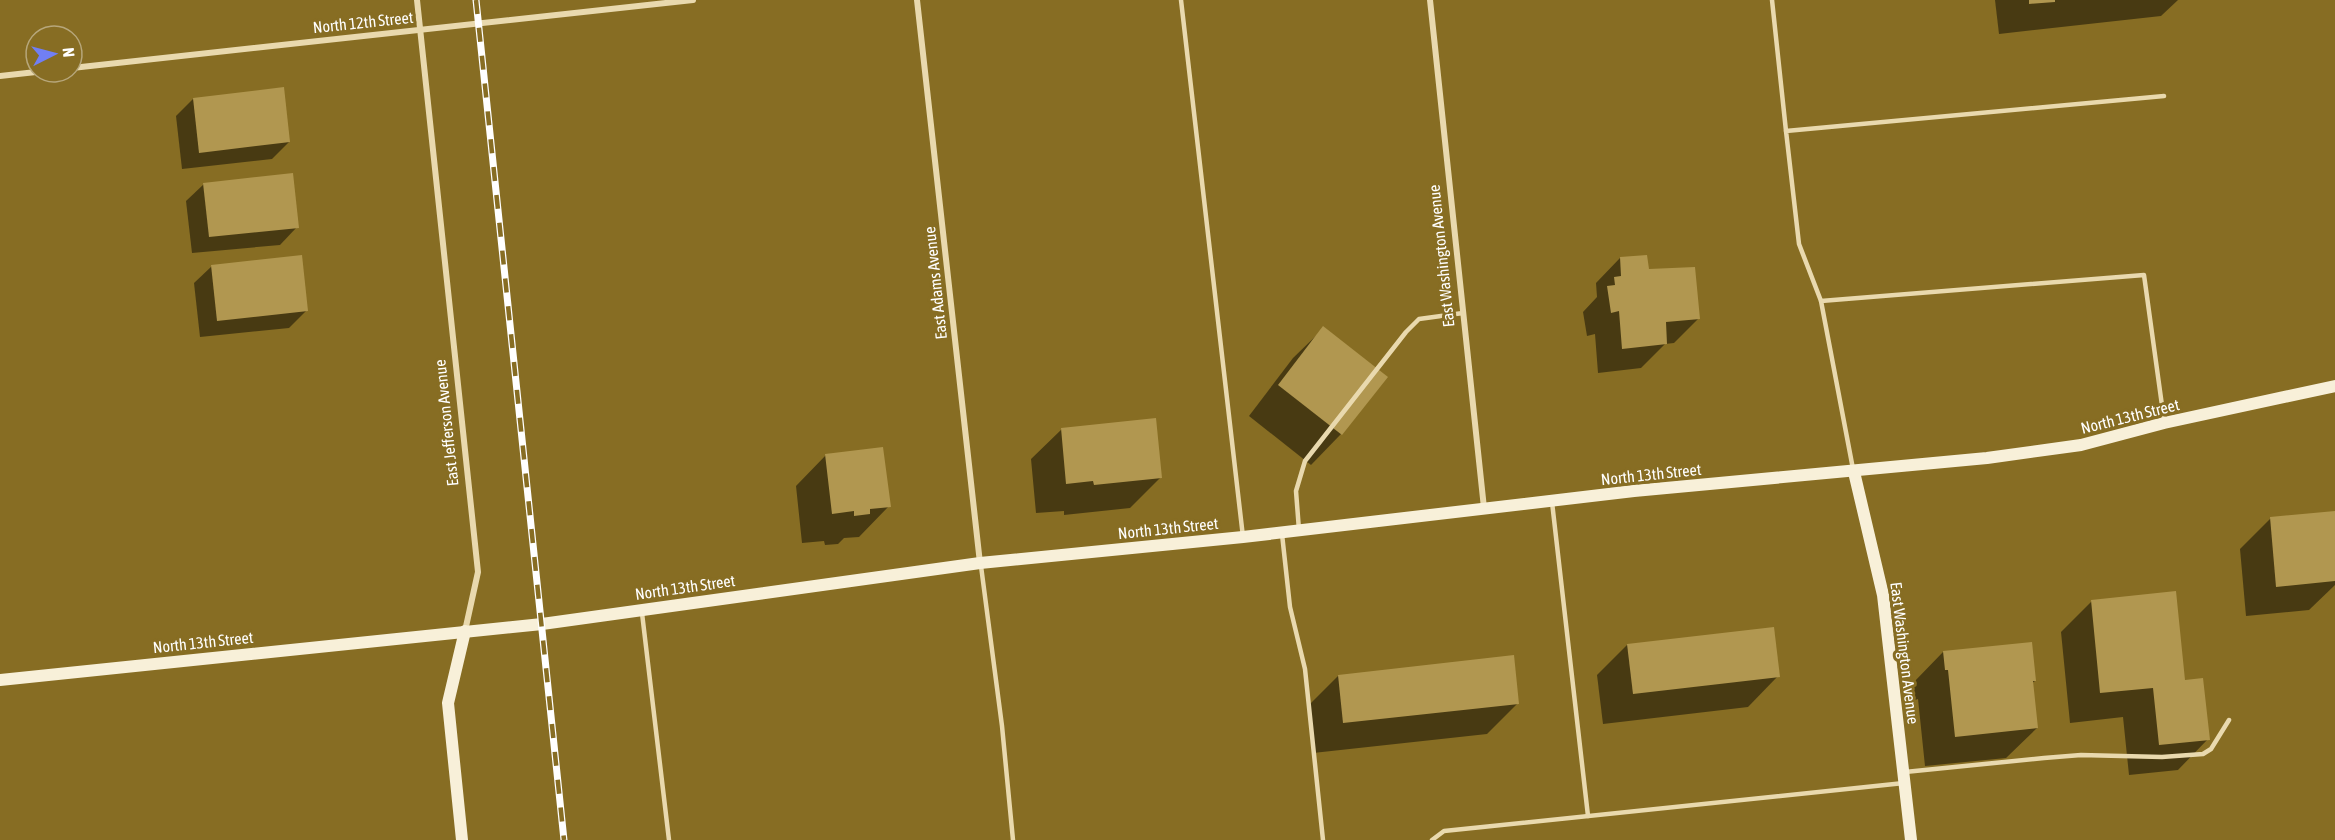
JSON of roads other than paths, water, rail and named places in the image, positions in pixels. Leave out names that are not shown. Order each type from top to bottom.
[{"type":"street","name":"East Jefferson Avenue","points":[[417,0],[478,572],[448,703],[462,840]]},
{"type":"street","name":"North 12th Street","points":[[84,67],[693,0]]},
{"type":"street","name":"East Adams Avenue","points":[[917,0],[980,563]]},
{"type":"street","name":"East Washington Avenue","points":[[1430,0],[1484,508]]},
{"type":"street","points":[[0,76],[24,73]]},
{"type":"street","name":"North 13th Street","points":[[0,680],[542,624],[980,563],[1243,537],[1484,508],[1987,458],[2081,446],[2164,423],[2335,386]]},
{"type":"street","name":"East Washington Avenue","points":[[1854,472],[1882,595],[1911,840]]},
{"type":"lane","points":[[1181,0],[1243,537]]},
{"type":"lane","points":[[1772,0],[1799,244],[1821,301],[1854,472]]},
{"type":"lane","points":[[1786,131],[2164,96]]},
{"type":"lane","points":[[1821,301],[2144,275],[2164,423]]},
{"type":"lane","points":[[1299,530],[1296,491],[1305,461],[1406,332],[1419,319],[1463,313]]},
{"type":"lane","points":[[1552,501],[1588,816]]},
{"type":"lane","points":[[1282,532],[1290,607],[1305,669],[1323,840]]},
{"type":"lane","points":[[980,563],[1002,726],[1013,840]]},
{"type":"lane","points":[[642,610],[669,840]]},
{"type":"lane","points":[[1432,840],[1444,831],[1904,778],[2044,758],[2162,757],[2203,754],[2211,749],[2229,720]]},
{"type":"railway","points":[[476,0],[564,840]]}]
